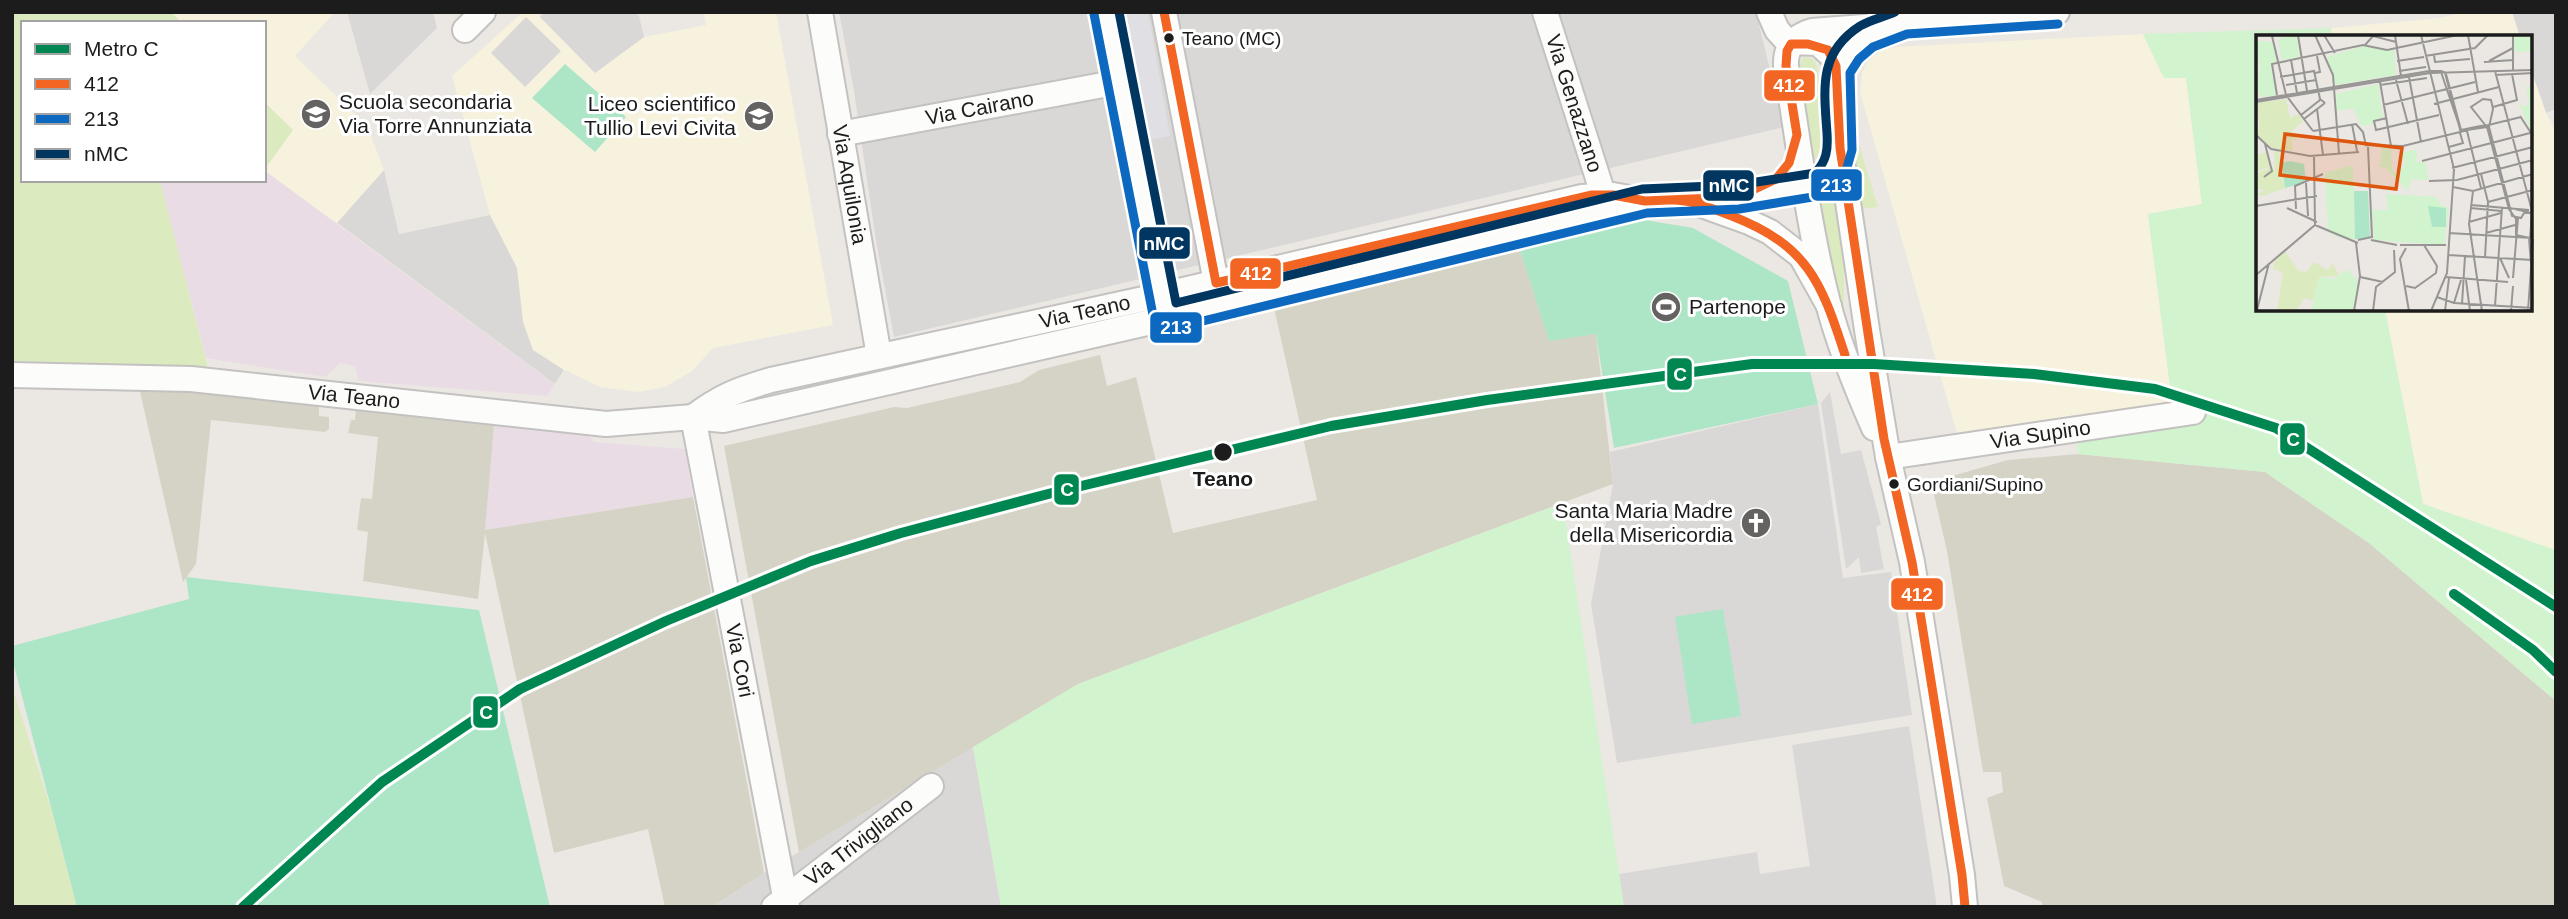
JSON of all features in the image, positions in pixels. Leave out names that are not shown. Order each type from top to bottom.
[{"type":"street","points":[[465,30],[483,12]]},
{"type":"street","name":"Via Aquilonia","points":[[820,12],[879,356]]},
{"type":"street","points":[[1106,12],[1159,308]]},
{"type":"street","points":[[1164,12],[1218,294]]},
{"type":"street","name":"Via Genazzano","points":[[1545,12],[1603,194]]},
{"type":"street","points":[[1769,12],[1777,30],[1791,44],[1818,43],[1829,52],[1839,70]]},
{"type":"street","points":[[1888,457],[1855,383],[1829,306],[1815,248],[1805,188],[1786,66],[1787,51],[1800,36],[1812,30],[2057,12]]},
{"type":"street","points":[[1904,22],[1867,36],[1849,51],[1839,70],[1837,105],[1840,148],[1888,457],[1912,562],[1965,907]]},
{"type":"street","name":"Via Cairano","points":[[840,134],[1119,82]]},
{"type":"street","points":[[1738,197],[1768,184],[1783,172],[1793,154],[1797,135]]},
{"type":"street","points":[[1688,200],[1738,197],[1821,184],[1830,177],[1837,164],[1840,148]]},
{"type":"street","name":"Via Teano","points":[[12,375],[191,379],[606,424],[693,417],[723,420],[1353,261],[1582,197],[1603,194],[1645,201]]},
{"type":"street","name":"Via Teano","points":[[1353,261],[1645,201],[1688,200],[1749,222],[1785,242],[1801,256],[1829,306]]},
{"type":"street","name":"Via Teano","points":[[693,417],[725,395],[771,380],[879,356],[1159,308]]},
{"type":"street","points":[[771,380],[763,397],[774,409]]},
{"type":"street","name":"Via Supino","points":[[1888,457],[2193,412]]},
{"type":"street","name":"Via Cori","points":[[693,417],[782,904]]},
{"type":"street","name":"Via Trivigliano","points":[[782,904],[931,786]]},
{"type":"street","points":[[1962,875],[1973,907]]},
{"type":"shaded area","points":[[171,12],[335,12],[295,56],[367,126],[384,170],[399,234],[490,215],[452,76],[523,12],[536,12],[595,73],[644,37],[706,25],[704,12],[776,12],[833,325],[713,348],[692,371],[665,387],[638,392],[600,387],[565,370],[555,384],[266,171],[266,167],[293,130],[266,104],[266,21],[180,21]]},
{"type":"shaded area","points":[[347,12],[433,12],[437,28],[370,94]]},
{"type":"shaded area","points":[[545,12],[634,12],[639,16],[644,37],[595,73],[540,17]]},
{"type":"shaded area","points":[[839,12],[1756,12],[1784,127],[894,337]]},
{"type":"shaded area","points":[[1124,12],[1148,12],[1170,136],[1148,140]]},
{"type":"shaded area","points":[[2464,12],[2512,12],[2519,35],[2332,35],[2331,28],[2440,18]]},
{"type":"shaded area","points":[[2512,12],[2556,12],[2556,109],[2546,113],[2533,76],[2533,35],[2519,35]]},
{"type":"shaded area","points":[[526,17],[561,51],[525,87],[491,53]]},
{"type":"shaded area","points":[[2143,34],[2164,78],[2186,77],[2202,205],[2148,214],[2172,402],[2076,423],[1959,441],[1860,92],[1862,72],[1868,61],[1881,51],[1896,47]]},
{"type":"shaded area","points":[[2533,76],[2556,132],[2555,551],[2423,504],[2385,312],[2533,312]]},
{"type":"shaded area","points":[[384,170],[399,234],[490,215],[517,268],[523,322],[533,350],[564,370],[555,384],[337,223]]},
{"type":"shaded area","points":[[266,171],[555,384],[547,396],[359,381],[355,366],[340,363],[325,377],[206,358],[161,182],[266,182]]},
{"type":"shaded area","points":[[1519,247],[1549,340],[1596,334],[1613,484],[1078,684],[799,852],[724,446],[894,407],[907,408],[1020,382],[1039,370],[1100,355],[1107,386],[1136,377],[1173,533],[1317,500],[1274,308]]},
{"type":"shaded area","points":[[139,387],[319,404],[319,416],[329,417],[329,429],[325,432],[211,420],[196,564],[183,582]]},
{"type":"shaded area","points":[[1830,392],[1841,454],[1861,450],[1881,524],[1876,527],[1884,569],[1861,573],[1859,557],[1846,569],[1821,403]]},
{"type":"shaded area","points":[[1818,404],[1843,578],[1891,572],[1912,715],[1617,763],[1591,604],[1613,484],[1610,452]]},
{"type":"shaded area","points":[[356,408],[494,425],[485,530],[693,497],[764,873],[712,907],[665,907],[648,829],[554,853],[485,533],[478,599],[363,581],[368,532],[357,530],[361,498],[372,499],[378,437],[348,433],[351,420],[355,420]]},
{"type":"shaded area","points":[[494,425],[589,435],[594,442],[685,449],[693,497],[484,530]]},
{"type":"shaded area","points":[[2078,454],[2265,472],[2369,543],[2556,701],[2556,907],[2042,907],[2042,902],[2004,886],[1987,798],[2003,792],[2001,772],[1983,772],[1947,551],[1931,482],[2008,460]]},
{"type":"shaded area","points":[[1909,726],[1937,907],[1624,907],[1619,874],[1757,852],[1760,874],[1810,866],[1792,745]]},
{"type":"shaded area","points":[[973,747],[1001,907],[712,907],[764,873]]},
{"type":"green space","points":[[12,12],[171,12],[180,21],[21,21],[21,182],[161,182],[208,368],[12,364]]},
{"type":"green space","points":[[2331,28],[2332,35],[2256,35],[2256,312],[2385,312],[2423,504],[2556,550],[2556,701],[2369,543],[2265,472],[2078,454],[2076,423],[2172,402],[2148,214],[2202,204],[2186,78],[2164,78],[2143,34]]},
{"type":"green space","points":[[1804,57],[1812,58],[1816,63],[1825,116],[1823,142],[1819,154],[1811,164],[1797,67]]},
{"type":"green space","points":[[565,64],[626,117],[595,152],[532,98]]},
{"type":"green space","points":[[266,104],[293,130],[266,167]]},
{"type":"green space","points":[[1851,118],[1878,207],[1862,209]]},
{"type":"green space","points":[[1835,195],[1844,264],[1844,309],[1825,254],[1817,198]]},
{"type":"green space","name":"Partenope","points":[[1639,219],[1693,228],[1788,281],[1818,404],[1614,448],[1596,334],[1549,341],[1519,247]]},
{"type":"green space","points":[[1563,503],[1624,907],[1001,907],[973,747],[1078,684]]},
{"type":"green space","points":[[186,577],[479,610],[550,907],[77,907],[12,658],[12,646],[189,599]]},
{"type":"green space","points":[[1723,609],[1741,716],[1692,724],[1675,617]]},
{"type":"green space","points":[[12,686],[51,809],[77,907],[12,907]]},
{"type":"metro line","name":"C","points":[[243,907],[382,782],[520,689],[666,621],[811,561],[901,533],[1052,493],[1331,426],[1487,400],[1752,364],[1874,364],[2034,374],[2155,389],[2276,428],[2556,607]]},
{"type":"metro line","name":"C","points":[[2454,594],[2533,650],[2556,672]]},
{"type":"transit line","name":"nMC","points":[[1119,12],[1176,303],[1642,189],[1737,185],[1815,173],[1827,150],[1825,87],[1830,60],[1846,37],[1860,26],[1895,12]]},
{"type":"transit line","name":"412","points":[[1164,12],[1216,283],[1592,195],[1613,195],[1645,201],[1738,197],[1776,179],[1789,163],[1797,135],[1786,66],[1787,51],[1791,44],[1808,44],[1828,50],[1836,66],[1840,148],[1884,439],[1912,562],[1965,907]]},
{"type":"transit line","name":"213","points":[[1094,14],[1154,320],[1158,328],[1166,330],[1647,213],[1739,209],[1825,195],[1844,178],[1852,150],[1850,73],[1859,59],[1873,47],[1907,34],[2058,24]]},
{"type":"transit line","name":"412","points":[[1675,200],[1732,216],[1778,240],[1795,254],[1819,286],[1845,355]]},
{"type":"place","name":"Teano (MC)","points":[[1169,38]]},
{"type":"place","name":"Scuola secondaria Via Torre Annunziata","points":[[316,114]]},
{"type":"place","name":"Liceo scientifico Tullio Levi Civita","points":[[759,116]]},
{"type":"place","name":"Partenope","points":[[1666,307]]},
{"type":"place","name":"Teano","points":[[1223,452]]},
{"type":"place","name":"Gordiani/Supino","points":[[1894,484]]},
{"type":"place","name":"Santa Maria Madre della Misericordia","points":[[1756,523]]}]
